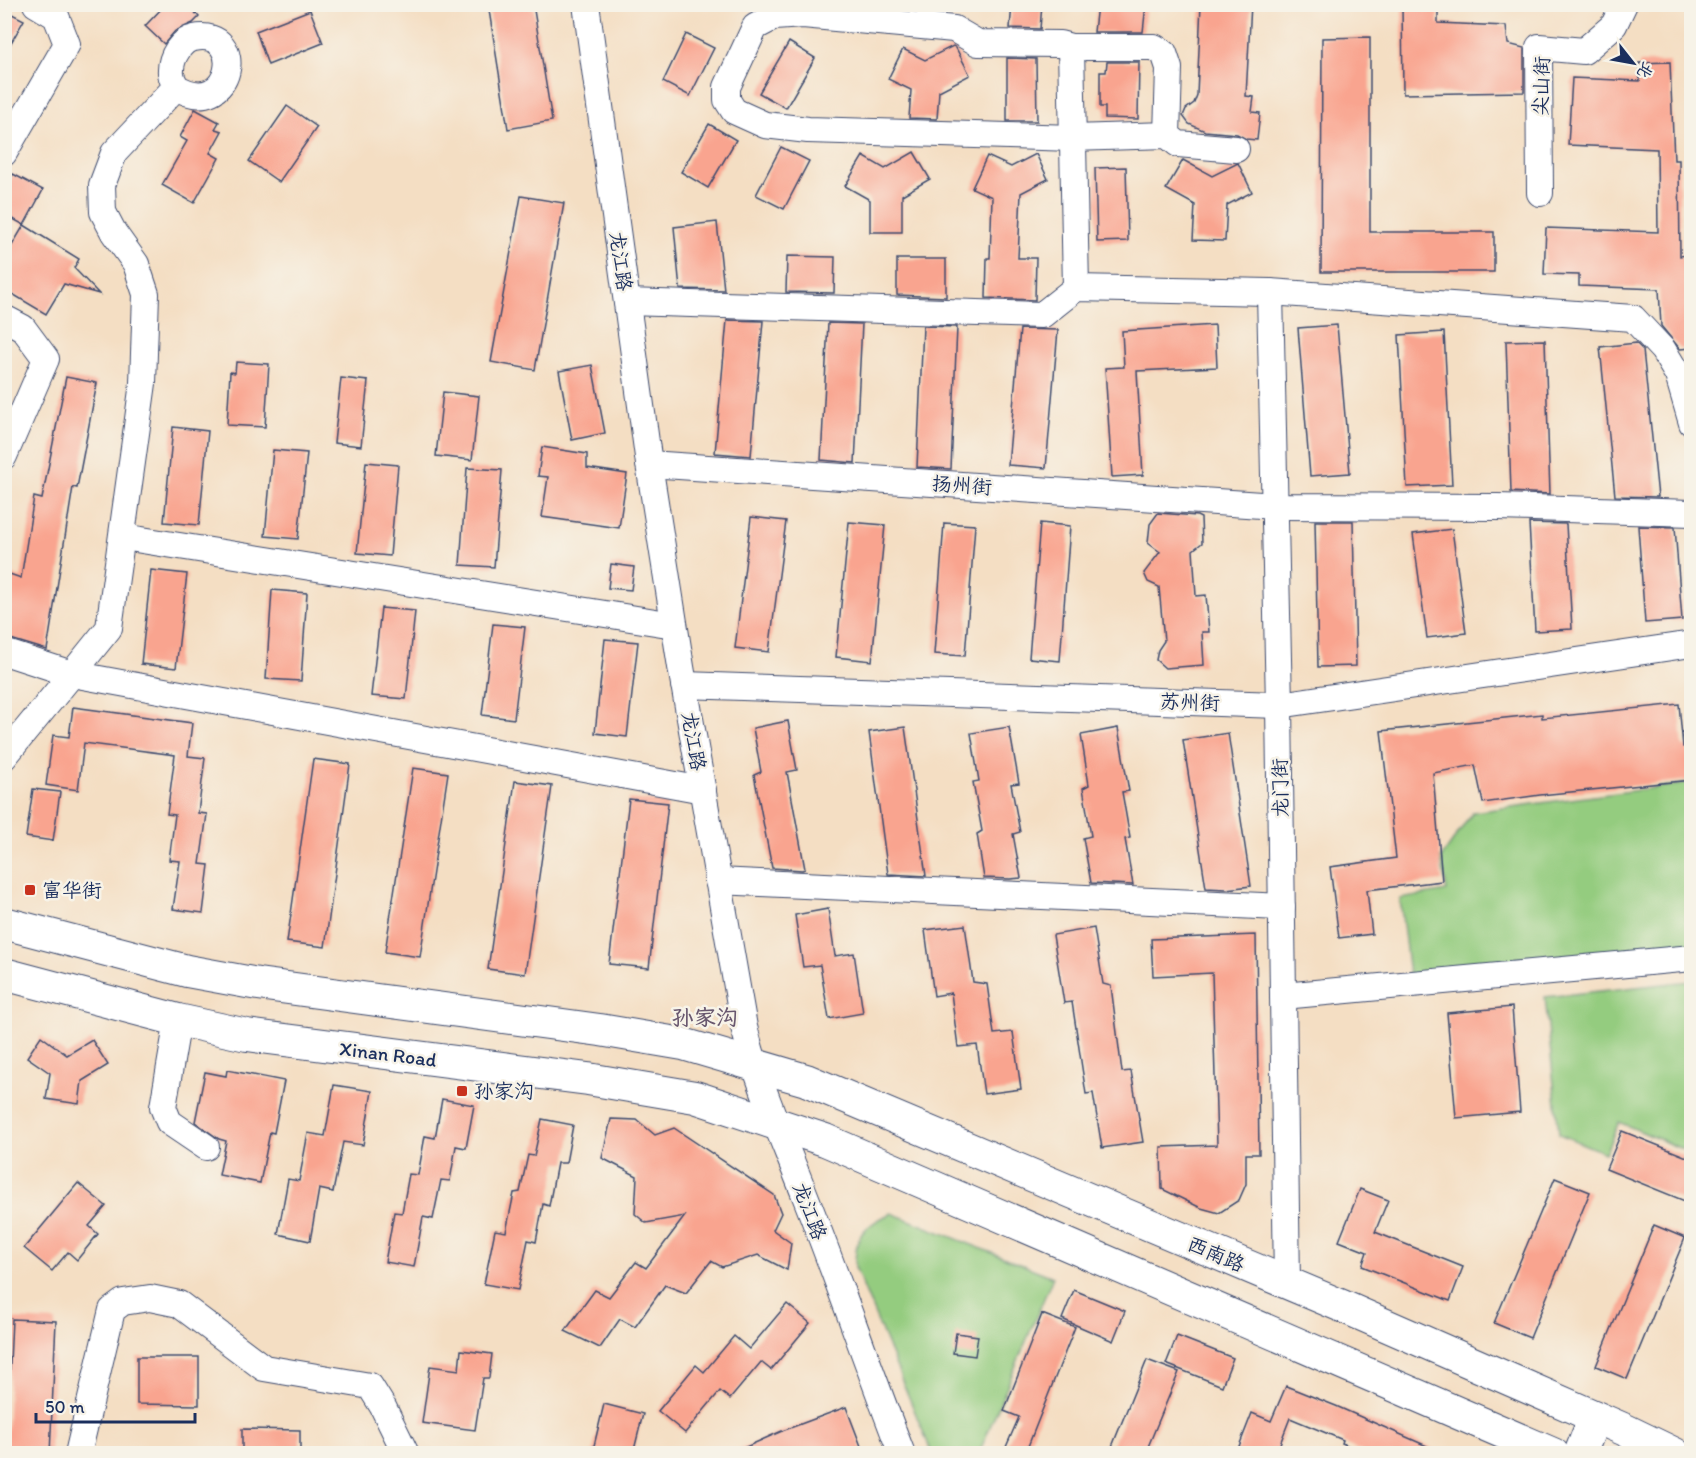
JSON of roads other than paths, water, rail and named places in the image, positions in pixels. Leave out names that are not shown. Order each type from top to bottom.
[{"type":"main road","points":[[4,923],[197,973],[339,996],[600,1030],[682,1044],[753,1063]]},
{"type":"main road","name":"Xinan Road","points":[[4,974],[178,1020],[247,1035],[588,1079],[695,1097],[825,1140],[1553,1454]]},
{"type":"main road","name":"西南路","points":[[753,1063],[806,1080],[1353,1311],[1675,1454]]},
{"type":"main road","points":[[1279,1336],[1293,1287]]},
{"type":"main road","points":[[1580,1454],[1595,1417]]},
{"type":"street","points":[[4,153],[68,44],[56,16],[36,4]]},
{"type":"street","name":"龙江路","points":[[586,4],[649,464],[684,685],[744,1027],[753,1063],[774,1122],[806,1198],[902,1454]]},
{"type":"street","name":"尖山街","points":[[1540,193],[1539,47],[1584,51],[1614,25],[1624,4]]},
{"type":"street","points":[[1167,135],[1169,68],[1164,53],[1154,47],[1071,47],[1060,44],[978,43],[954,29],[803,15],[774,17],[755,27],[727,87],[727,100],[734,111],[765,125],[808,130],[1073,138],[1167,135],[1178,144],[1236,149]]},
{"type":"street","points":[[1071,47],[1076,288]]},
{"type":"street","points":[[4,757],[109,627],[143,384],[146,294],[136,264],[114,233],[103,212],[102,185],[114,153],[176,87]]},
{"type":"street","points":[[627,302],[1041,315],[1076,288],[1270,292],[1633,318],[1662,350],[1678,375],[1692,423]]},
{"type":"street","name":"龙门街","points":[[1270,292],[1276,506],[1283,996],[1293,1287]]},
{"type":"street","points":[[4,318],[23,328],[46,359],[4,456]]},
{"type":"street","name":"扬州街","points":[[649,464],[1276,506],[1497,507],[1692,513]]},
{"type":"street","points":[[123,537],[674,625]]},
{"type":"street","name":"苏州街","points":[[684,685],[1279,705],[1692,644]]},
{"type":"street","points":[[4,652],[72,674],[703,790]]},
{"type":"street","points":[[718,881],[1282,907]]},
{"type":"street","points":[[1283,996],[1692,958]]},
{"type":"street","points":[[178,1020],[163,1107],[169,1122],[206,1147]]},
{"type":"street","points":[[78,1454],[112,1310],[123,1302],[150,1298],[179,1304],[264,1368],[370,1386],[406,1454]]},
{"type":"place","name":"富华街","points":[[30,890]]},
{"type":"place","name":"孙家沟","points":[[462,1091]]},
{"type":"district","name":"孙家沟","points":[[705,1017]]}]
